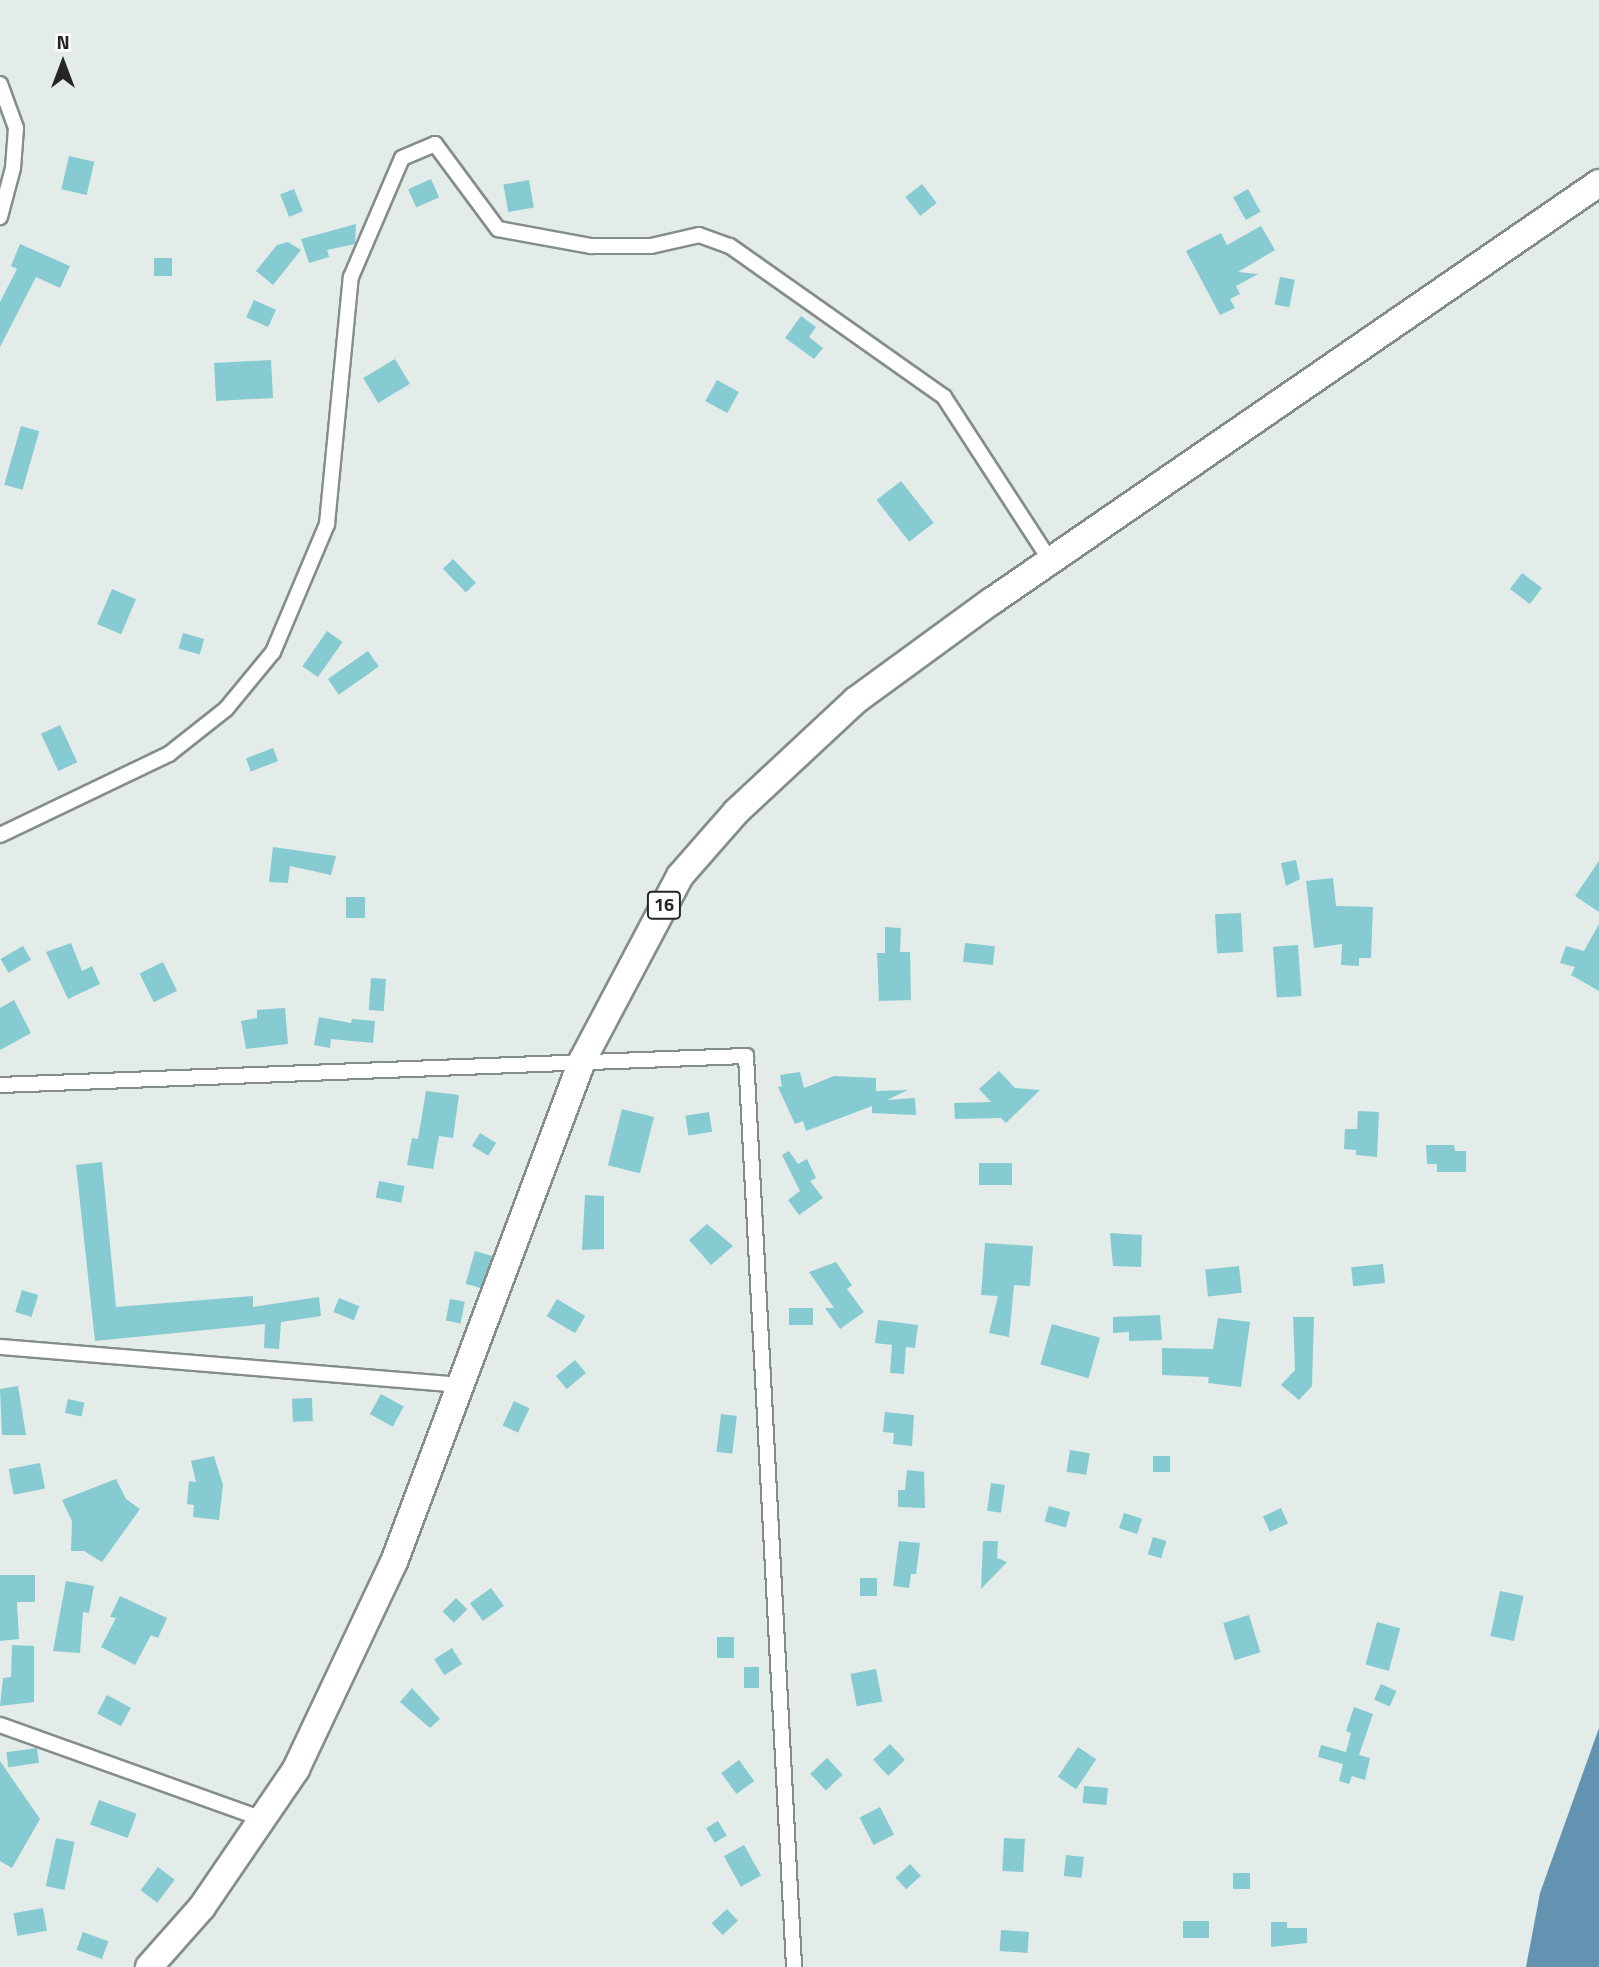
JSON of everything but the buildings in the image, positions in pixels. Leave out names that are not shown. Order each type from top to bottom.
[{"type":"highway","name":"16","points":[[149,1967],[202,1907],[296,1769],[394,1562],[582,1061],[680,876],[736,811],[856,700],[1050,561],[1599,183]]},
{"type":"street","points":[[0,84],[16,128],[13,168],[0,217]]},
{"type":"street","points":[[0,835],[169,754],[226,709],[273,652],[327,524],[351,277],[402,158],[435,144],[498,229],[592,246],[650,246],[699,235],[730,246],[944,397],[1050,561]]},
{"type":"street","points":[[0,1085],[746,1056],[794,1967]]},
{"type":"street","points":[[0,1347],[460,1385]]},
{"type":"street","points":[[0,1725],[263,1819]]},
{"type":"water","points":[[1599,1728],[1599,1967],[1526,1967],[1540,1893]]}]
